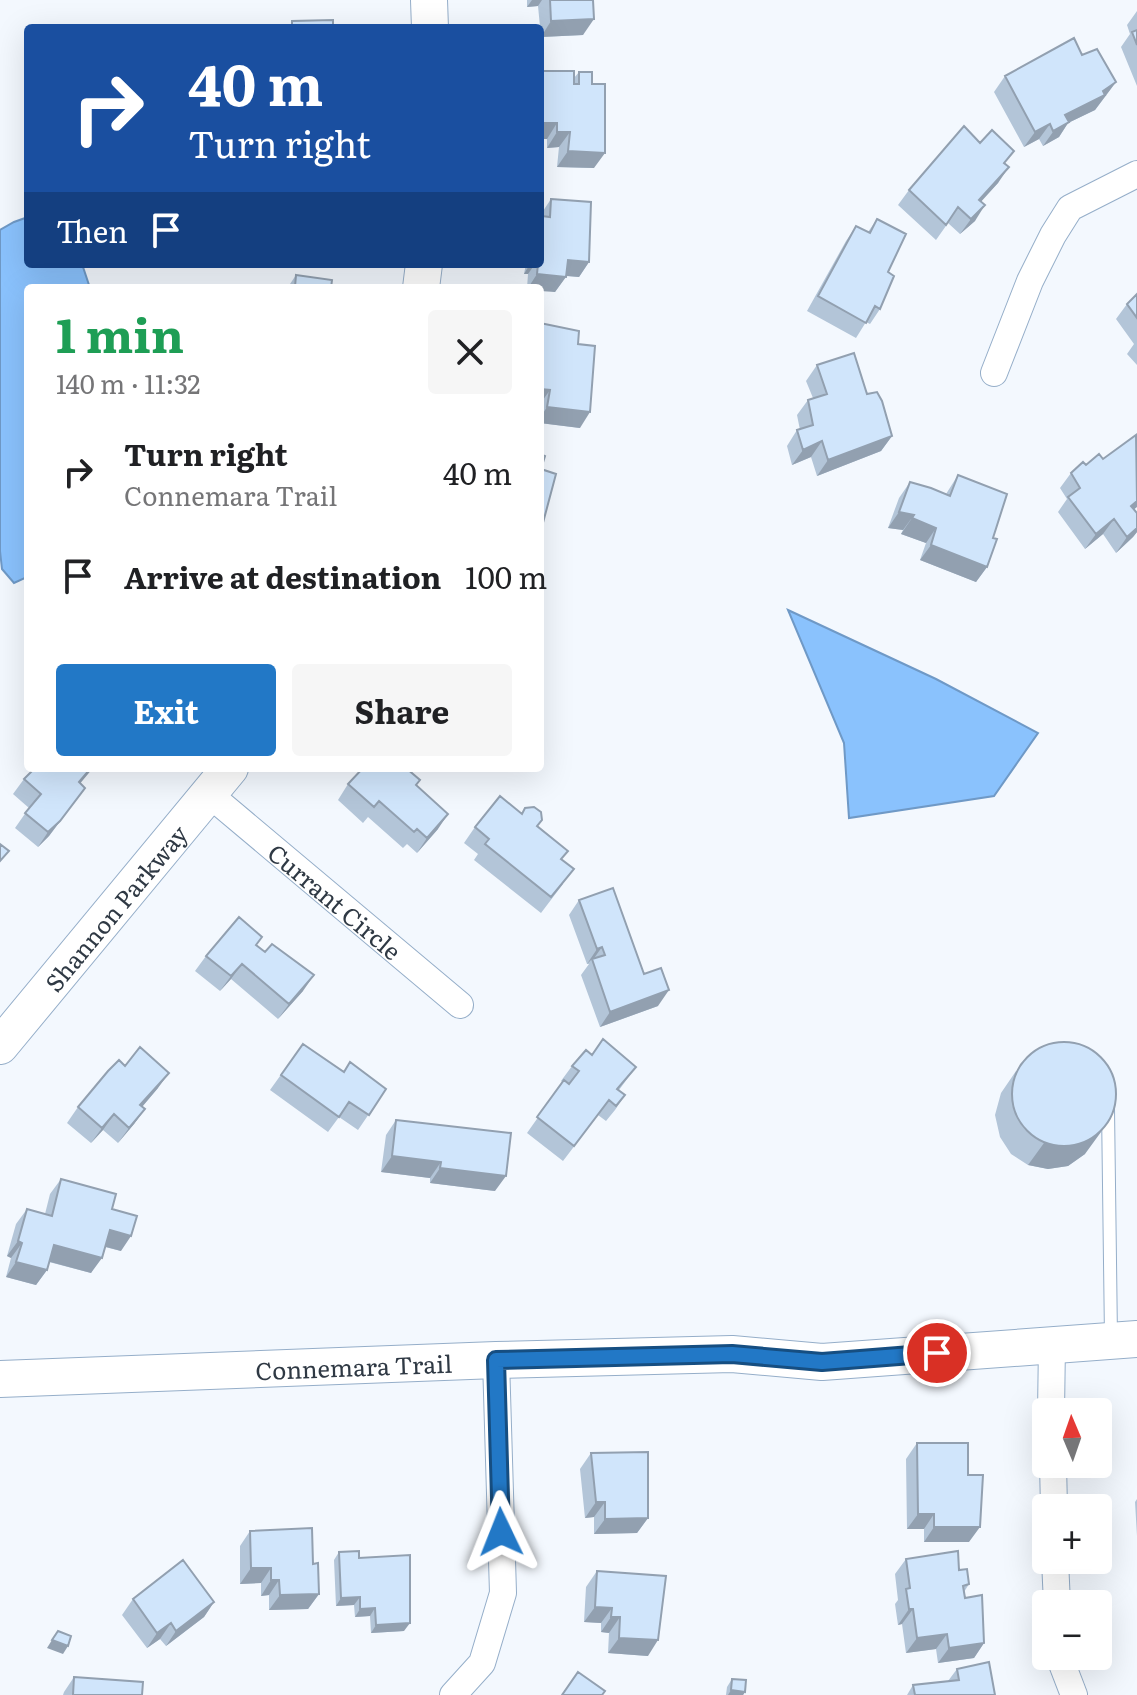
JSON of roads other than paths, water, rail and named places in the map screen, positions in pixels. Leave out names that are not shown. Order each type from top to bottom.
[{"type":"street","points":[[429,0],[430,24]]},
{"type":"street","points":[[994,373],[1030,281],[1070,208],[1137,174]]},
{"type":"street","name":"Currant Circle","points":[[220,781],[460,1005]]},
{"type":"street","name":"Shannon Parkway","points":[[0,1046],[220,781]]},
{"type":"street","name":"Connemara Trail","points":[[0,1379],[732,1354],[822,1362],[1124,1340]]},
{"type":"street","points":[[1051,1398],[1052,1344]]},
{"type":"street","points":[[453,1695],[482,1663],[503,1593],[496,1360]]},
{"type":"street","points":[[1064,1670],[1074,1695]]},
{"type":"lane","points":[[1108,1101],[1124,1340]]},
{"type":"water","points":[[24,218],[24,268],[83,268],[89,284],[24,284],[24,578],[14,583],[2,569],[0,551],[0,230]]},
{"type":"water","points":[[788,610],[936,679],[1038,733],[994,796],[849,818],[844,743]]}]
